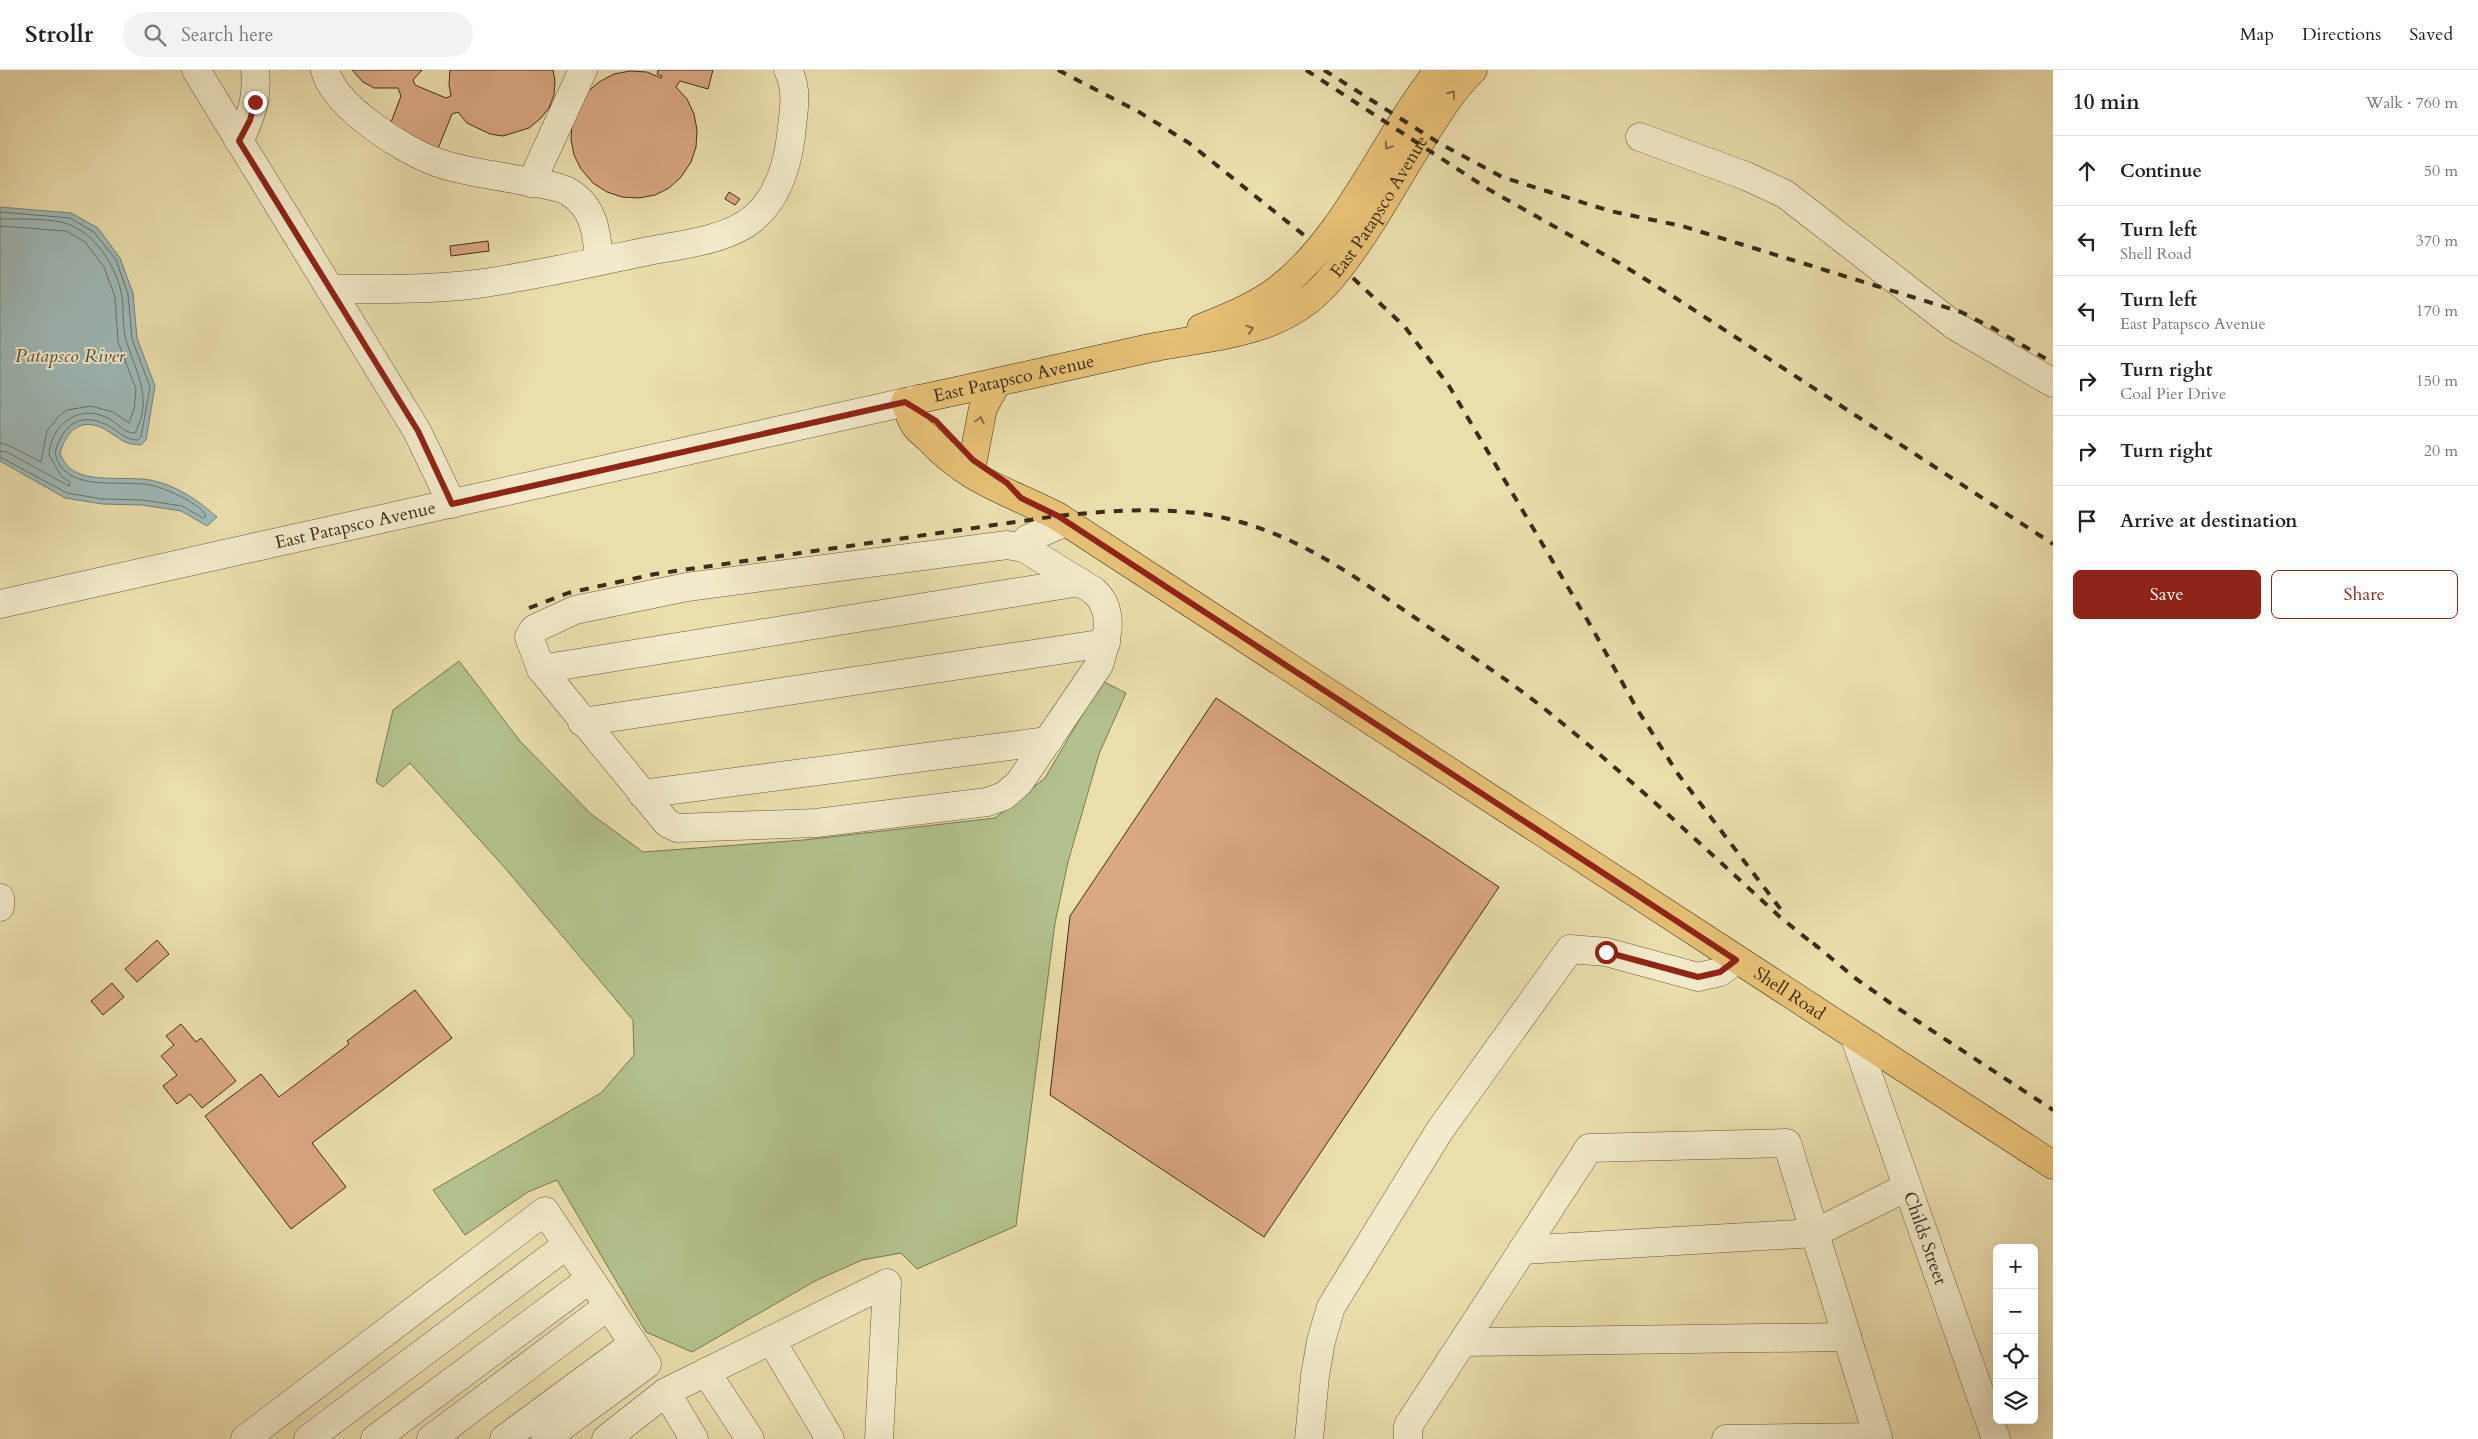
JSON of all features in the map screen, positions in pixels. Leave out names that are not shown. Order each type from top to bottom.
[{"type":"main road","name":"East Patapsco Avenue","points":[[1150,348],[1251,306],[1272,293],[1306,264],[1331,233],[1439,70]]},
{"type":"main road","name":"East Patapsco Avenue","points":[[913,400],[1150,348],[1212,339],[1243,332],[1287,316],[1307,303],[1326,284],[1352,250],[1448,97],[1473,70]]},
{"type":"main road","points":[[973,460],[981,414],[996,383]]},
{"type":"main road","name":"Shell Road","points":[[913,400],[973,460],[1007,483],[1021,498]]},
{"type":"main road","name":"Shell Road","points":[[913,400],[914,424],[958,466],[1000,492],[1021,498],[1066,522],[2053,1165]]},
{"type":"street","points":[[196,70],[418,431],[452,504]]},
{"type":"street","points":[[239,141],[250,120],[255,102],[255,70]]},
{"type":"street","points":[[325,70],[327,79],[345,102],[370,126],[436,162],[568,190],[592,216],[597,233],[599,261]]},
{"type":"street","points":[[530,183],[583,70]]},
{"type":"street","points":[[330,289],[410,288],[476,284],[704,240],[738,228],[755,218],[771,199],[781,182],[789,149],[796,94],[788,70]]},
{"type":"street","points":[[1640,137],[1746,176],[1784,194],[1955,326],[2053,383]]},
{"type":"street","name":"East Patapsco Avenue","points":[[0,604],[913,400]]},
{"type":"street","points":[[1024,548],[1027,539],[1066,522]]},
{"type":"street","points":[[1007,545],[1024,548],[1080,582],[1103,599],[1107,607],[1106,643],[1099,665],[1019,784],[1004,796],[987,802],[816,823],[677,828],[667,823],[582,722],[541,669],[529,637],[534,628],[575,610],[697,586],[1007,545]]},
{"type":"street","points":[[541,669],[1080,582]]},
{"type":"street","points":[[582,722],[1106,643]]},
{"type":"street","points":[[642,794],[1048,741]]},
{"type":"street","points":[[0,898],[0,907]]},
{"type":"street","points":[[1309,1439],[1314,1376],[1320,1341],[1330,1308],[1440,1130],[1570,949],[1606,952],[1698,977],[1720,972],[1736,960]]},
{"type":"street","name":"Childs Street","points":[[1856,1038],[1996,1439]]},
{"type":"street","points":[[1408,1439],[1408,1426],[1589,1148],[1787,1143],[1878,1437],[1726,1439]]},
{"type":"street","points":[[1522,1250],[1815,1233],[1907,1187]]},
{"type":"street","points":[[245,1439],[545,1211],[647,1364],[545,1439]]},
{"type":"street","points":[[308,1439],[567,1245]]},
{"type":"street","points":[[375,1439],[590,1279]]},
{"type":"street","points":[[609,1438],[666,1392],[887,1283],[879,1439]]},
{"type":"street","points":[[432,1439],[608,1306]]},
{"type":"street","points":[[1463,1342],[1847,1337]]},
{"type":"street","points":[[771,1340],[830,1439]]},
{"type":"street","points":[[504,1439],[633,1344]]},
{"type":"street","points":[[706,1372],[750,1439]]},
{"type":"street","points":[[666,1392],[694,1439]]},
{"type":"green space","points":[[459,661],[520,741],[591,814],[643,852],[804,840],[995,818],[1045,778],[1102,681],[1126,693],[1099,754],[1068,862],[1055,923],[1016,1226],[917,1269],[901,1253],[862,1260],[815,1281],[692,1352],[646,1332],[557,1180],[528,1192],[465,1235],[433,1190],[601,1093],[634,1055],[633,1020],[506,869],[410,763],[383,787],[376,782],[393,710]]},
{"type":"water","name":"Patapsco River","points":[[0,207],[71,213],[98,228],[120,258],[133,293],[137,338],[155,386],[146,440],[141,445],[130,444],[97,426],[90,424],[82,425],[71,432],[66,438],[60,454],[65,462],[71,469],[88,476],[150,480],[178,489],[217,517],[207,526],[181,511],[142,505],[102,504],[65,498],[0,461]]},
{"type":"building","points":[[352,70],[422,70],[413,80],[415,85],[446,98],[451,96],[449,84],[450,70],[553,70],[555,81],[554,95],[549,108],[529,128],[503,136],[490,134],[467,123],[458,112],[452,114],[437,151],[388,130],[401,96],[398,88],[374,88],[363,82]]},
{"type":"building","points":[[658,70],[713,70],[708,89],[680,81],[676,87],[687,99],[694,114],[697,130],[696,147],[691,162],[681,177],[669,188],[655,195],[639,198],[622,197],[607,192],[593,183],[581,169],[574,155],[571,139],[572,123],[586,93],[599,82],[614,74],[630,71],[647,72],[661,78],[662,76],[657,74]]},
{"type":"building","points":[[729,192],[740,199],[735,205],[725,199]]},
{"type":"building","points":[[488,241],[489,251],[451,256],[450,246]]},
{"type":"building","points":[[1216,698],[1499,887],[1264,1237],[1050,1095],[1070,916]]},
{"type":"building","points":[[157,940],[169,954],[137,982],[125,969]]},
{"type":"building","points":[[112,983],[124,997],[103,1015],[91,1001]]},
{"type":"building","points":[[415,990],[452,1038],[312,1143],[346,1187],[291,1229],[205,1116],[261,1074],[279,1097],[349,1044],[347,1041]]},
{"type":"building","points":[[181,1024],[196,1042],[201,1038],[236,1081],[202,1108],[190,1094],[177,1104],[163,1086],[177,1075],[161,1056],[174,1045],[166,1036]]},
{"type":"railway","points":[[1058,70],[1139,112],[1189,143],[1305,236]]},
{"type":"railway","points":[[1306,70],[1488,189],[1619,263],[1674,297],[2053,544]]},
{"type":"railway","points":[[1324,70],[1439,143],[1502,177],[1610,211],[1682,226],[1961,312],[1993,328],[2053,363]]},
{"type":"railway","points":[[1353,278],[1405,327],[1449,386],[1592,628],[1637,709],[1678,774],[1782,911]]},
{"type":"railway","points":[[529,608],[568,593],[655,574],[1057,516],[1148,510],[1193,513],[1237,521],[1285,538],[1308,549],[1372,588],[1484,664],[1551,714],[1610,763],[1780,917],[1817,947]]},
{"type":"railway","points":[[1813,943],[1855,978],[1896,1007],[2053,1110]]},
{"type":"route","points":[[255,102],[250,120],[239,141],[418,431],[452,504],[905,402],[936,421],[973,460],[1007,483],[1021,498],[1058,516],[1736,960],[1720,972],[1710,976],[1698,977],[1606,952]]}]
